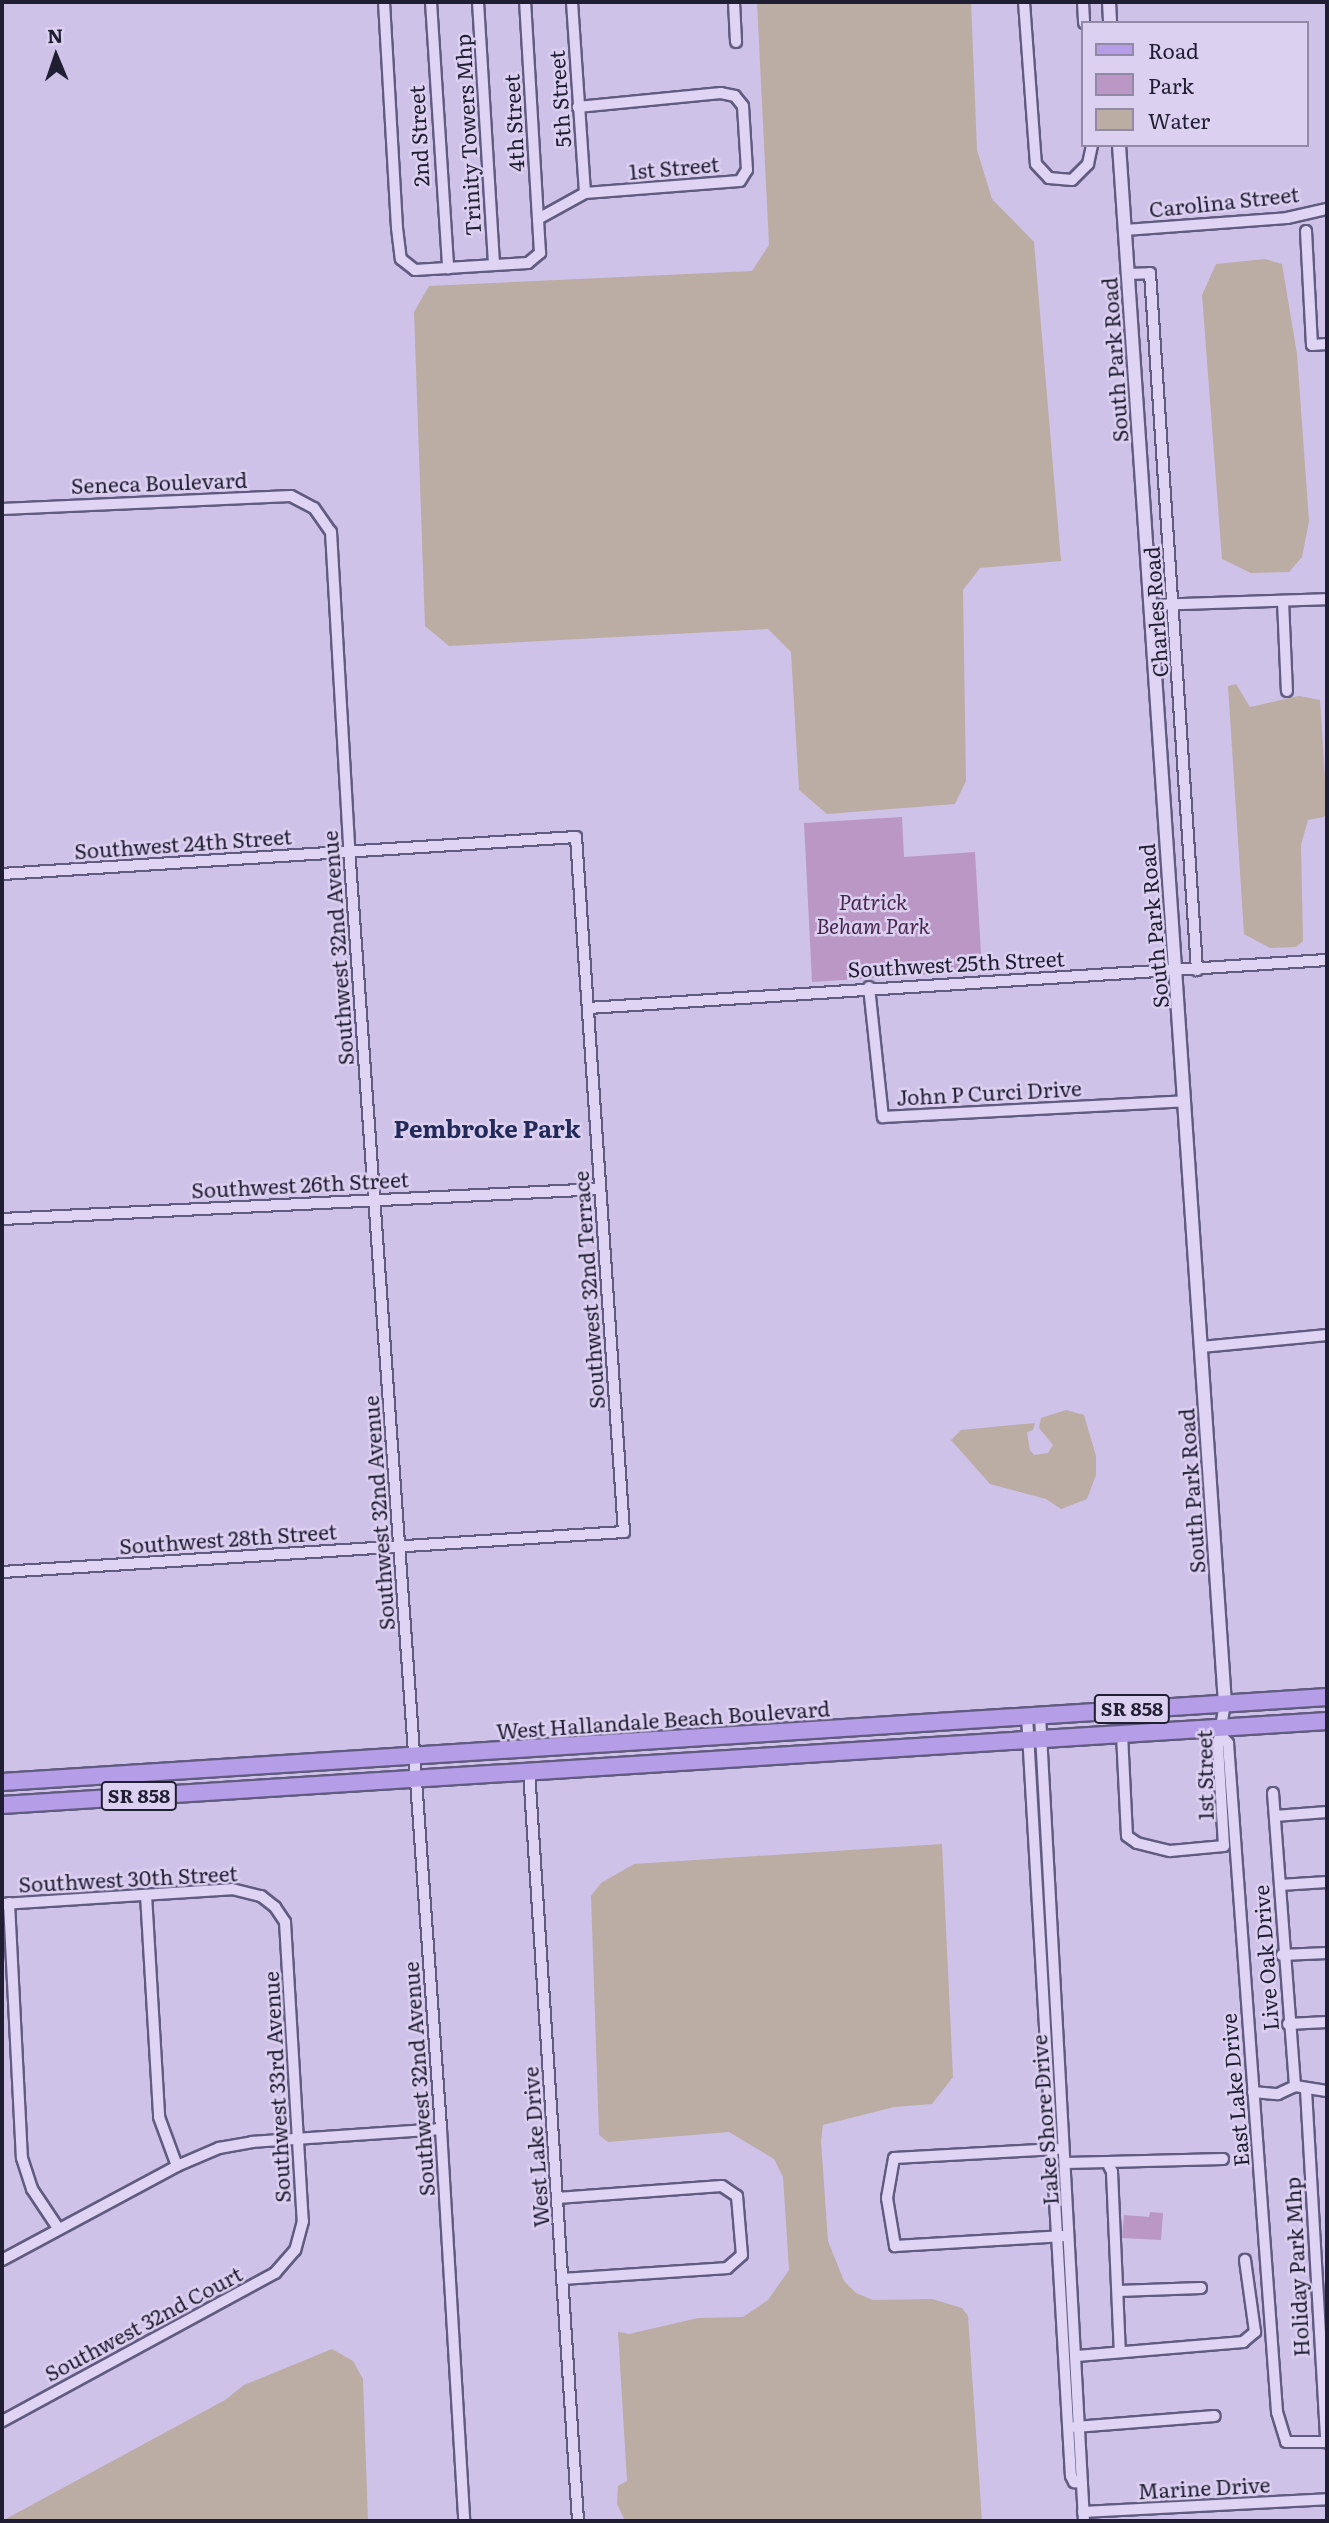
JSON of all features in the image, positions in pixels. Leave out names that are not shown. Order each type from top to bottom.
[{"type":"main road","name":"West Hallandale Beach Boulevard","points":[[2,1782],[1327,1697]]},
{"type":"main road","name":"West Hallandale Beach Boulevard","points":[[2,1805],[1122,1734],[1221,1732],[1327,1721]]},
{"type":"main road","points":[[791,1755],[814,1740],[907,1734],[930,1723]]},
{"type":"main road","points":[[648,1763],[675,1752],[767,1747],[784,1732]]},
{"type":"main road","points":[[108,1798],[129,1785],[209,1780],[233,1767]]},
{"type":"main road","points":[[2,1796],[75,1791],[104,1775]]},
{"type":"street","points":[[384,2],[401,259],[415,270],[494,265]]},
{"type":"street","name":"2nd Street","points":[[431,2],[448,268]]},
{"type":"street","name":"Trinity Towers Mhp","points":[[478,2],[494,265]]},
{"type":"street","name":"4th Street","points":[[494,265],[533,261],[540,243],[525,2]]},
{"type":"street","name":"5th Street","points":[[572,2],[585,193]]},
{"type":"street","points":[[734,2],[736,42]]},
{"type":"street","points":[[1024,2],[1037,164],[1049,178],[1072,180],[1088,164],[1092,147]]},
{"type":"street","points":[[1083,2],[1084,21]]},
{"type":"street","points":[[1109,2],[1110,21]]},
{"type":"street","name":"1st Street","points":[[538,219],[585,193],[740,181],[747,170],[743,106],[735,96],[721,93],[578,107]]},
{"type":"street","name":"South Park Road","points":[[1119,147],[1225,1703]]},
{"type":"street","name":"Carolina Street","points":[[1125,230],[1287,218],[1327,209]]},
{"type":"street","points":[[1306,231],[1312,345],[1327,344]]},
{"type":"street","name":"Charles Road","points":[[1127,274],[1150,273],[1197,970]]},
{"type":"street","name":"Seneca Boulevard","points":[[2,509],[291,496],[314,508]]},
{"type":"street","name":"Southwest 32nd Avenue","points":[[314,508],[331,532],[349,848],[441,2129],[464,2521]]},
{"type":"street","points":[[1150,604],[1327,599]]},
{"type":"street","points":[[1283,601],[1287,691]]},
{"type":"street","name":"Southwest 24th Street","points":[[2,874],[349,848],[576,837]]},
{"type":"street","name":"Southwest 32nd Terrace","points":[[576,837],[624,1532]]},
{"type":"street","name":"Southwest 25th Street","points":[[588,1008],[869,987],[1197,970],[1327,960]]},
{"type":"street","name":"John P Curci Drive","points":[[869,987],[883,1117],[1185,1101]]},
{"type":"street","name":"Southwest 26th Street","points":[[2,1219],[374,1198],[600,1189]]},
{"type":"street","points":[[1200,1347],[1327,1335]]},
{"type":"street","name":"Southwest 28th Street","points":[[2,1572],[624,1532]]},
{"type":"street","name":"1st Street","points":[[1122,1734],[1127,1836],[1137,1843],[1170,1851],[1224,1846],[1221,1732],[1225,1703]]},
{"type":"street","name":"Lake Shore Drive","points":[[1033,1716],[1046,1830],[1071,2236],[1077,2360],[1074,2427]]},
{"type":"street","name":"East Lake Drive","points":[[1221,1732],[1228,1743],[1277,2412],[1286,2442],[1326,2442]]},
{"type":"street","name":"Lake Shore Drive","points":[[1035,1741],[1033,1831],[1051,2149],[1065,2365],[1082,2483],[1084,2516]]},
{"type":"street","name":"West Lake Drive","points":[[529,1771],[578,2521]]},
{"type":"street","name":"Live Oak Drive","points":[[1273,1793],[1282,1955],[1295,2086]]},
{"type":"street","points":[[1275,1816],[1327,1812]]},
{"type":"street","points":[[1033,1831],[1046,1830]]},
{"type":"street","points":[[1280,1885],[1327,1882]]},
{"type":"street","name":"Southwest 30th Street","points":[[6,1904],[247,1891],[261,1896],[285,1922]]},
{"type":"street","points":[[146,1895],[159,2117],[177,2166]]},
{"type":"street","points":[[6,1904],[22,2158],[32,2189],[58,2228]]},
{"type":"street","name":"Southwest 33rd Avenue","points":[[285,1922],[301,2139],[303,2221],[295,2250]]},
{"type":"street","points":[[1282,1955],[1327,1953]]},
{"type":"street","points":[[1288,2024],[1327,2022]]},
{"type":"street","points":[[1253,2092],[1278,2094],[1295,2086],[1306,2090],[1327,2091]]},
{"type":"street","name":"Holiday Park Mhp","points":[[1306,2090],[1326,2442]]},
{"type":"street","points":[[2,2260],[177,2166],[219,2148],[441,2129]]},
{"type":"street","points":[[1065,2149],[894,2158],[887,2198],[895,2246],[1071,2236]]},
{"type":"street","points":[[1066,2162],[1223,2159]]},
{"type":"street","points":[[1107,2162],[1112,2172],[1121,2352]]},
{"type":"street","points":[[557,2198],[722,2186],[737,2196],[742,2255],[727,2268],[564,2279]]},
{"type":"street","name":"Southwest 32nd Court","points":[[2,2421],[275,2273],[295,2250]]},
{"type":"street","points":[[1065,2365],[1077,2360],[1121,2352],[1243,2342],[1255,2332],[1245,2260]]},
{"type":"street","points":[[1118,2291],[1201,2288]]},
{"type":"street","points":[[1062,2309],[1074,2309]]},
{"type":"street","points":[[1074,2427],[1215,2416]]},
{"type":"street","name":"Marine Drive","points":[[1084,2516],[1169,2515],[1327,2499]]},
{"type":"green space","name":"Patrick Beham Park","points":[[902,817],[904,857],[975,852],[982,971],[812,982],[804,823]]},
{"type":"green space","points":[[1150,2212],[1163,2213],[1161,2240],[1122,2238],[1124,2215],[1149,2217]]},
{"type":"water","points":[[757,2],[971,2],[977,150],[992,199],[1034,242],[1061,561],[980,568],[963,590],[966,781],[955,804],[827,814],[799,790],[791,652],[768,629],[449,646],[425,626],[414,312],[429,286],[752,271],[769,245]]},
{"type":"water","points":[[1265,259],[1282,264],[1297,354],[1309,521],[1302,557],[1289,572],[1251,573],[1222,559],[1202,295],[1216,264]]},
{"type":"water","points":[[1236,684],[1250,707],[1299,696],[1320,700],[1327,811],[1324,817],[1308,820],[1301,845],[1303,941],[1296,947],[1270,948],[1244,934],[1228,686]]},
{"type":"water","points":[[1066,1410],[1084,1415],[1096,1456],[1096,1475],[1087,1499],[1061,1509],[1046,1499],[990,1484],[951,1440],[961,1430],[1035,1423],[1033,1430],[1027,1432],[1030,1450],[1034,1455],[1048,1453],[1053,1445],[1039,1428],[1041,1418]]},
{"type":"water","points":[[942,1844],[953,2077],[932,2104],[894,2107],[823,2125],[821,2141],[828,2241],[844,2281],[856,2293],[873,2300],[932,2299],[962,2308],[968,2316],[982,2521],[625,2521],[617,2504],[618,2486],[627,2481],[618,2332],[629,2334],[698,2318],[743,2317],[768,2300],[789,2270],[783,2177],[774,2159],[729,2132],[608,2142],[599,2135],[591,1896],[601,1883],[634,1864]]},
{"type":"water","points":[[332,2349],[353,2361],[363,2379],[368,2521],[2,2521],[225,2400],[244,2385]]},
{"type":"district","name":"Pembroke Park","points":[[487,1128]]}]
